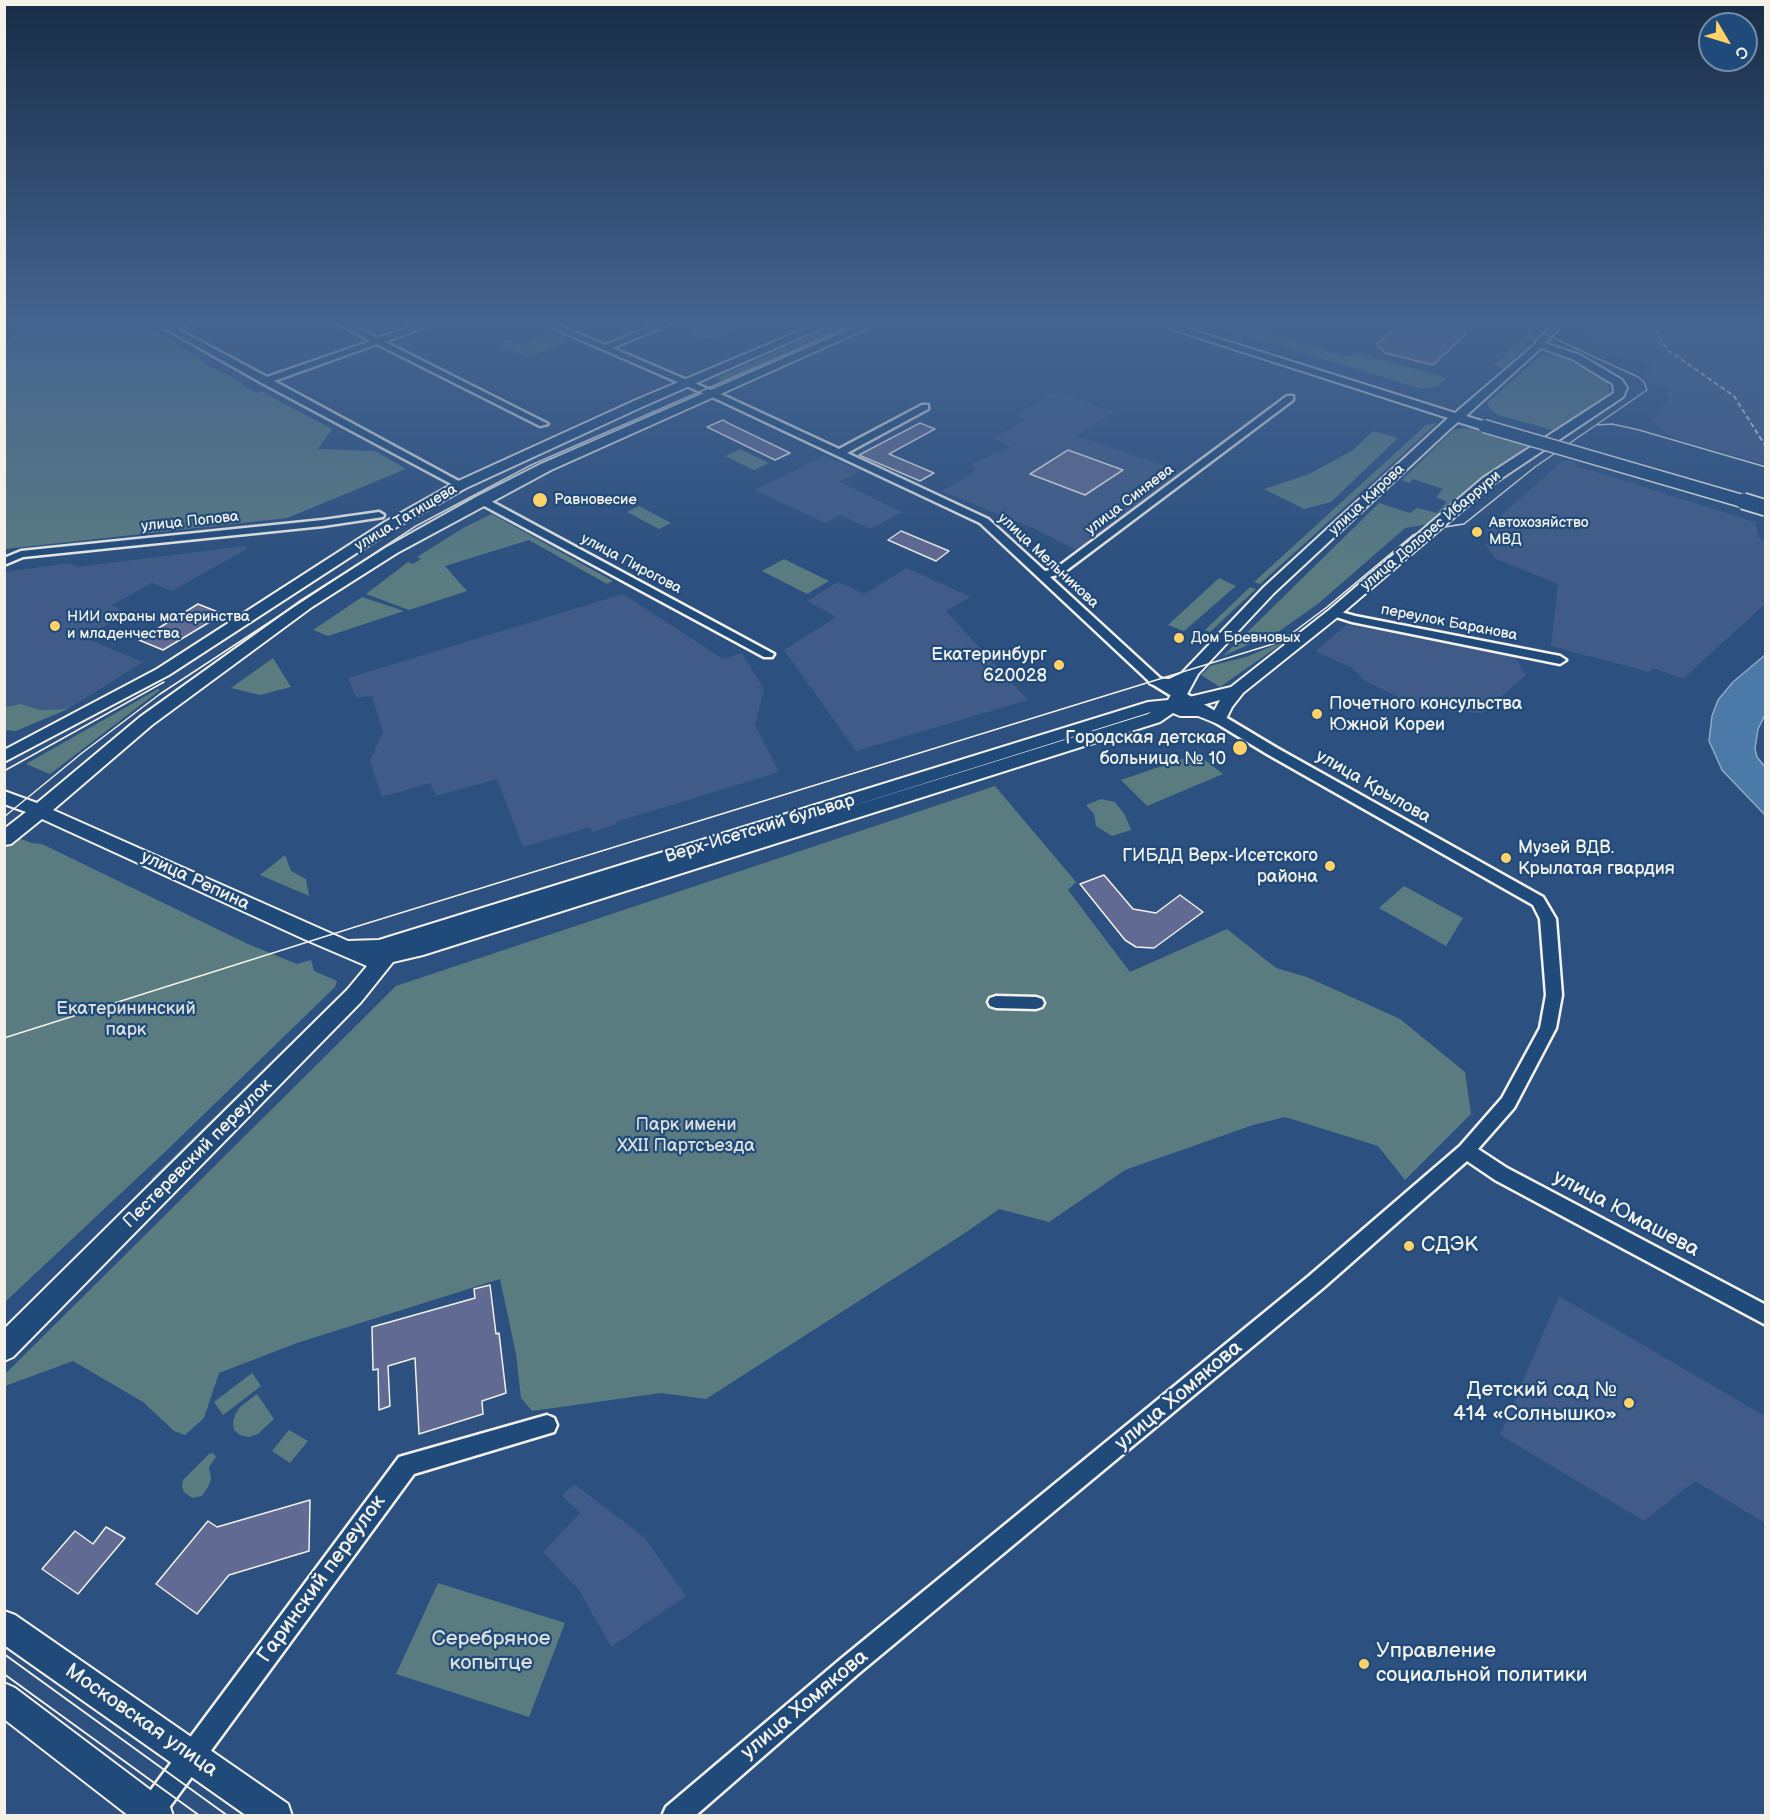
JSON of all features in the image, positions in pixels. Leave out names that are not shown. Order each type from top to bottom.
[{"type":"main road","name":"улица Татищева","points":[[4,757],[163,672],[390,525],[460,485],[633,407]]},
{"type":"main road","name":"улица Татищева","points":[[4,838],[40,811],[139,727],[260,638],[366,566],[481,500],[546,467],[681,407]]},
{"type":"main road","points":[[1437,407],[1461,414]]},
{"type":"main road","points":[[1439,407],[1766,508]]},
{"type":"main road","name":"улица Кирова","points":[[1184,690],[1269,590],[1469,407]]},
{"type":"main road","name":"улица Долорес Ибаррури","points":[[1184,690],[1231,692],[1334,613],[1488,481],[1601,407]]},
{"type":"main road","points":[[1488,423],[1766,498]]},
{"type":"main road","points":[[525,454],[527,463],[546,467]]},
{"type":"main road","points":[[1156,681],[1184,690],[1196,687],[1210,694],[1231,692]]},
{"type":"main road","points":[[1154,712],[1164,694],[1156,681]]},
{"type":"main road","name":"Верх-Исетский бульвар","points":[[401,950],[1154,712],[1184,690]]},
{"type":"main road","points":[[1154,712],[1194,710],[1218,719],[1231,692]]},
{"type":"main road","name":"улица Репина","points":[[4,797],[40,811],[366,958],[401,950]]},
{"type":"main road","points":[[346,949],[366,968],[366,977],[361,988]]},
{"type":"main road","points":[[361,988],[390,964],[401,950]]},
{"type":"main road","name":"Пестеревский переулок","points":[[4,1348],[401,950]]},
{"type":"main road","name":"Московская улица","points":[[4,1626],[276,1815]]},
{"type":"main road","points":[[4,1699],[154,1813]]},
{"type":"street","points":[[314,407],[460,485]]},
{"type":"street","points":[[509,407],[543,424]]},
{"type":"street","name":"улица Мельникова","points":[[738,407],[984,521],[1156,681]]},
{"type":"street","points":[[839,453],[925,407]]},
{"type":"street","name":"улица Синяева","points":[[1042,575],[1059,572],[1278,407]]},
{"type":"street","name":"улица Пирогова","points":[[481,500],[768,654]]},
{"type":"street","name":"улица Попова","points":[[4,562],[21,554],[379,515]]},
{"type":"street","name":"переулок Баранова","points":[[1334,613],[1352,619],[1560,660]]},
{"type":"street","name":"улица Крылова","points":[[1184,690],[1218,719],[1538,901]]},
{"type":"street","name":"улица Хомякова","points":[[675,1815],[859,1659],[1316,1282],[1466,1151],[1508,1103],[1548,1028],[1554,995],[1548,919],[1538,901]]},
{"type":"street","points":[[996,1002],[1036,1003]]},
{"type":"street","name":"улица Юмашева","points":[[1466,1151],[1501,1174],[1766,1316]]},
{"type":"street","name":"Гаринский переулок","points":[[154,1813],[192,1756],[407,1465],[547,1425]]},
{"type":"shaded area","points":[[1030,407],[1100,407],[1114,412],[1076,436],[1183,472],[1078,551],[1035,529],[942,491],[977,470],[972,464],[1011,447],[994,438],[1025,420],[1016,416]]},
{"type":"shaded area","points":[[1662,407],[1765,407],[1765,464],[1680,440],[1666,433],[1653,419]]},
{"type":"shaded area","points":[[824,456],[860,471],[839,482],[902,512],[870,529],[840,515],[825,523],[755,490]]},
{"type":"shaded area","points":[[1568,460],[1577,463],[1576,466],[1755,522],[1759,538],[1765,540],[1765,604],[1683,679],[1653,668],[1649,672],[1551,646],[1558,584],[1496,559],[1486,545],[1497,535],[1486,530],[1487,528],[1560,463]]},
{"type":"shaded area","name":"НИИ охраны материнства и младенчества","points":[[246,546],[245,550],[172,591],[152,583],[112,605],[126,613],[85,638],[143,662],[68,709],[40,710],[21,704],[5,707],[4,572],[70,563],[77,567]]},
{"type":"shaded area","points":[[907,568],[971,597],[946,611],[1028,700],[856,751],[784,650],[836,617],[807,601],[838,582],[864,594]]},
{"type":"shaded area","points":[[623,594],[723,659],[742,653],[764,689],[755,725],[779,772],[616,822],[617,824],[592,832],[590,827],[523,847],[497,779],[436,796],[430,783],[382,797],[370,761],[383,732],[372,696],[356,698],[348,678]]},
{"type":"shaded area","points":[[1347,625],[1513,653],[1526,675],[1483,713],[1425,710],[1365,681],[1352,668],[1315,651]]},
{"type":"shaded area","points":[[1765,655],[1765,715],[1758,729],[1755,749],[1757,757],[1765,767],[1765,815],[1722,770],[1709,741],[1712,716],[1718,700],[1733,682]]},
{"type":"shaded area","name":"Детский сад № 414 «Солнышко»","points":[[1559,1296],[1765,1416],[1765,1523],[1695,1481],[1644,1521],[1500,1435]]},
{"type":"shaded area","points":[[574,1484],[644,1537],[686,1596],[611,1647],[579,1590],[543,1552],[580,1513],[562,1496]]},
{"type":"green space","points":[[5,407],[291,407],[332,429],[318,449],[375,451],[406,469],[287,518],[5,549]]},
{"type":"green space","points":[[1489,407],[1591,407],[1556,431],[1498,415]]},
{"type":"green space","points":[[1437,423],[1260,584],[1254,582],[1426,425]]},
{"type":"green space","points":[[1473,428],[1533,446],[1455,500],[1430,524],[1405,528],[1319,603],[1278,632],[1223,656],[1379,503],[1410,513],[1417,508],[1437,513],[1447,502],[1436,497],[1443,489],[1413,479],[1409,483],[1402,480],[1454,429]]},
{"type":"green space","points":[[1373,431],[1398,438],[1331,502],[1304,509],[1264,489],[1309,474],[1353,450]]},
{"type":"green space","points":[[740,449],[769,463],[754,470],[725,456]]},
{"type":"green space","points":[[639,506],[671,523],[659,529],[627,512]]},
{"type":"green space","points":[[492,514],[613,581],[607,584],[529,540],[445,566],[467,591],[409,610],[366,594],[408,562],[413,564],[421,559],[417,557],[465,527]]},
{"type":"green space","points":[[784,559],[829,581],[807,594],[762,571]]},
{"type":"green space","points":[[1219,578],[1236,586],[1184,631],[1168,625]]},
{"type":"green space","points":[[1250,587],[1256,589],[1210,632],[1205,630]]},
{"type":"green space","points":[[362,597],[404,611],[328,636],[313,630]]},
{"type":"green space","points":[[1287,640],[1220,687],[1201,675],[1210,666],[1246,657]]},
{"type":"green space","points":[[273,658],[291,687],[260,695],[231,688]]},
{"type":"green space","points":[[158,689],[160,690],[50,774],[26,764]]},
{"type":"green space","points":[[21,704],[40,710],[68,709],[16,731],[5,730],[5,707]]},
{"type":"green space","points":[[1197,754],[1223,774],[1147,806],[1121,780]]},
{"type":"green space","name":"Парк имени XXII Партсъезда","points":[[995,786],[1076,882],[1068,890],[1130,972],[1227,929],[1276,968],[1307,977],[1400,1019],[1465,1072],[1471,1114],[1405,1180],[1378,1146],[1285,1117],[1253,1125],[1125,1170],[1049,1222],[999,1209],[706,1399],[661,1393],[532,1411],[521,1398],[516,1354],[500,1279],[297,1343],[219,1373],[204,1418],[185,1435],[174,1431],[143,1402],[73,1361],[5,1386],[5,1374],[396,986]]},
{"type":"green space","points":[[1101,799],[1115,802],[1125,815],[1131,830],[1112,836],[1096,826],[1094,814],[1086,805]]},
{"type":"green space","name":"Екатерининский парк","points":[[5,833],[32,843],[42,844],[248,944],[297,964],[311,960],[314,971],[337,981],[335,987],[166,1151],[5,1302]]},
{"type":"green space","points":[[285,855],[291,871],[306,879],[309,896],[260,875]]},
{"type":"green space","points":[[1404,886],[1463,918],[1446,946],[1379,908]]},
{"type":"green space","points":[[338,996],[345,999],[158,1182],[151,1179]]},
{"type":"green space","points":[[252,1373],[261,1386],[223,1415],[214,1402]]},
{"type":"green space","points":[[257,1394],[274,1419],[258,1434],[249,1437],[240,1435],[234,1430],[235,1415],[240,1407]]},
{"type":"green space","points":[[289,1430],[308,1441],[290,1463],[272,1451]]},
{"type":"green space","points":[[213,1453],[216,1457],[209,1467],[211,1479],[209,1485],[202,1496],[192,1498],[184,1492],[183,1480],[209,1454]]},
{"type":"green space","name":"Серебряное копытце","points":[[438,1583],[565,1623],[529,1717],[396,1674]]},
{"type":"building","points":[[723,420],[790,453],[775,460],[707,427]]},
{"type":"building","points":[[920,423],[935,429],[889,454],[934,473],[920,481],[859,455]]},
{"type":"building","points":[[1068,450],[1123,470],[1085,495],[1030,474]]},
{"type":"building","points":[[901,531],[949,551],[936,561],[888,540]]},
{"type":"building","points":[[198,604],[223,614],[163,650],[139,640]]},
{"type":"building","points":[[1104,875],[1133,909],[1156,913],[1180,895],[1203,912],[1154,948],[1136,947],[1125,940],[1080,884]]},
{"type":"building","points":[[490,1285],[496,1334],[499,1333],[506,1393],[482,1401],[483,1414],[419,1434],[415,1358],[388,1366],[390,1406],[379,1410],[378,1369],[373,1370],[372,1327],[475,1298],[474,1289]]},
{"type":"building","points":[[310,1500],[309,1551],[229,1575],[197,1614],[156,1584],[208,1521],[217,1527]]},
{"type":"building","points":[[106,1527],[125,1538],[78,1594],[42,1569],[75,1531],[93,1544]]},
{"type":"tram line","points":[[4,817],[82,753],[160,694],[416,526],[531,465],[665,407]]},
{"type":"tram line","points":[[4,1038],[355,927],[1273,644],[1291,634],[1327,607],[1413,535],[1432,529],[1464,524],[1535,467],[1622,407]]},
{"type":"tram line","points":[[1598,425],[1612,424],[1639,430],[1766,467]]},
{"type":"tram line","points":[[4,771],[164,682]]},
{"type":"tram line","points":[[4,1654],[228,1816]]},
{"type":"tram line","points":[[4,1674],[200,1816]]},
{"type":"railway","points":[[1741,407],[1766,447]]},
{"type":"place","name":"Равновесие","points":[[540,500]]},
{"type":"place","name":"Автохозяйство МВД","points":[[1477,532]]},
{"type":"place","name":"НИИ охраны материнства и младенчества","points":[[55,626]]},
{"type":"place","name":"Дом Бревновых","points":[[1179,638]]},
{"type":"place","name":"Екатеринбург 620028","points":[[1059,665]]},
{"type":"place","name":"Почетного консульства Южной Кореи","points":[[1317,714]]},
{"type":"place","name":"Городская детская больница № 10","points":[[1240,748]]},
{"type":"place","name":"Музей ВДВ. Крылатая гвардия","points":[[1506,858]]},
{"type":"place","name":"ГИБДД Верх-Исетского района","points":[[1330,866]]},
{"type":"place","name":"СДЭК","points":[[1409,1246]]},
{"type":"place","name":"Детский сад № 414 «Солнышко»","points":[[1629,1403]]},
{"type":"place","name":"Управление социальной политики","points":[[1364,1664]]}]
